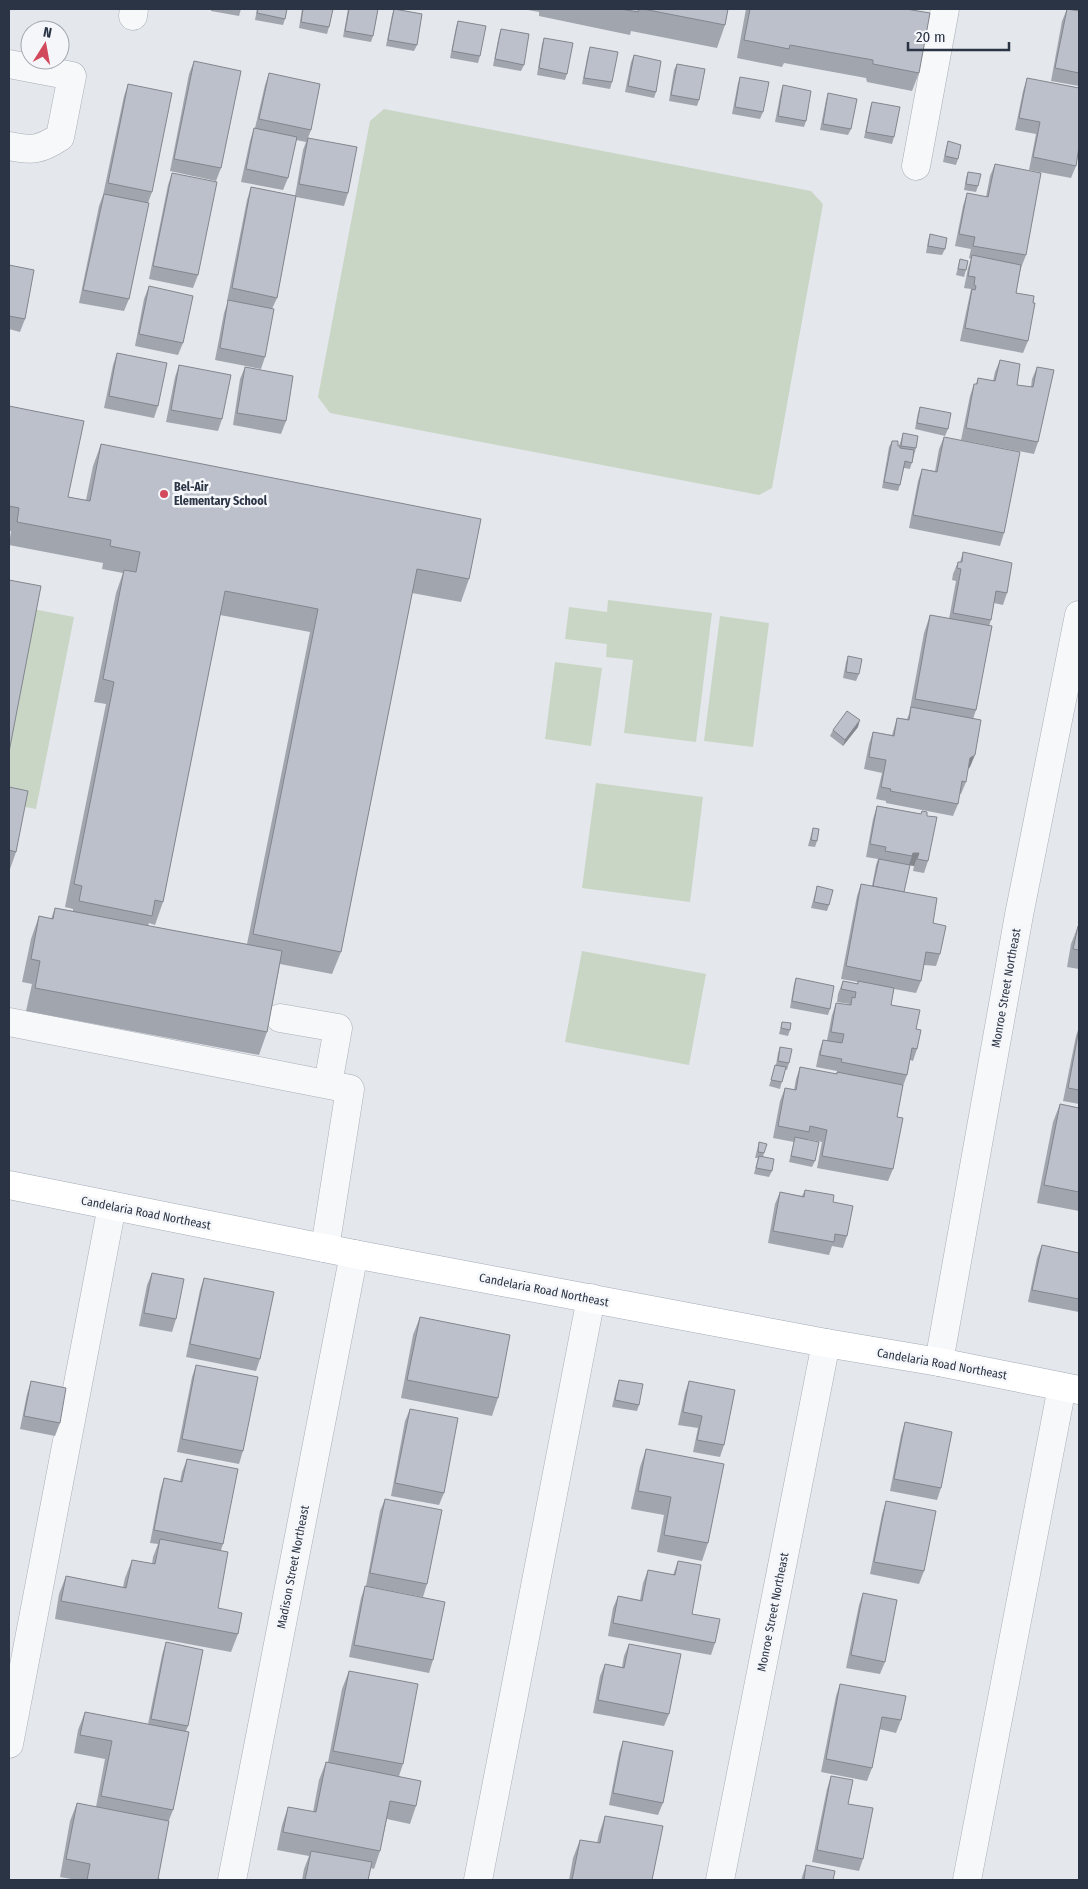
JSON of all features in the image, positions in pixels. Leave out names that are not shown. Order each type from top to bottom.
[{"type":"main road","name":"Candelaria Road Northeast","points":[[9,1185],[354,1254],[1071,1388]]},
{"type":"street","points":[[916,166],[945,9]]},
{"type":"street","points":[[9,64],[72,76],[60,137],[43,148],[9,146]]},
{"type":"street","name":"Monroe Street Northeast","points":[[939,1362],[1019,915],[1079,616]]},
{"type":"street","points":[[280,1018],[338,1028],[328,1084]]},
{"type":"street","points":[[9,1022],[350,1089],[325,1248]]},
{"type":"street","points":[[9,1744],[112,1206]]},
{"type":"street","name":"Madison Street Northeast","points":[[232,1880],[354,1254]]},
{"type":"street","points":[[478,1880],[590,1298]]},
{"type":"street","name":"Monroe Street Northeast","points":[[720,1880],[826,1343]]},
{"type":"street","points":[[967,1880],[1071,1388]]},
{"type":"green space","points":[[384,109],[811,191],[823,204],[772,488],[759,495],[330,413],[318,397],[370,121]]},
{"type":"green space","points":[[608,600],[712,613],[696,742],[624,733],[633,660],[606,657],[607,644],[565,639],[569,607],[607,612]]},
{"type":"green space","points":[[33,609],[74,617],[36,809],[9,804],[9,732]]},
{"type":"green space","points":[[720,616],[769,623],[753,747],[704,741]]},
{"type":"green space","points":[[555,662],[602,668],[591,746],[545,739]]},
{"type":"green space","points":[[596,783],[703,797],[690,902],[582,888]]},
{"type":"green space","points":[[582,951],[706,974],[689,1065],[565,1042]]},
{"type":"building","points":[[258,9],[287,9],[285,19],[257,13]]},
{"type":"building","points":[[303,9],[333,9],[329,27],[301,22]]},
{"type":"building","points":[[349,9],[378,9],[373,36],[345,31]]},
{"type":"building","points":[[394,9],[422,14],[417,45],[388,40]]},
{"type":"building","points":[[621,9],[639,9],[638,12]]},
{"type":"building","points":[[643,9],[728,9],[725,25]]},
{"type":"building","points":[[750,9],[906,9],[930,13],[919,73],[873,64],[873,60],[790,45],[789,49],[744,40]]},
{"type":"building","points":[[1067,9],[1079,11],[1079,73],[1055,68]]},
{"type":"building","points":[[458,21],[486,26],[480,56],[452,51]]},
{"type":"building","points":[[501,29],[529,34],[524,65],[495,59]]},
{"type":"building","points":[[544,38],[573,43],[567,74],[539,68]]},
{"type":"building","points":[[590,47],[618,52],[612,82],[584,78]]},
{"type":"building","points":[[634,55],[661,61],[656,92],[628,86]]},
{"type":"building","points":[[194,61],[241,71],[221,168],[174,159]]},
{"type":"building","points":[[677,64],[705,69],[699,100],[671,95]]},
{"type":"building","points":[[269,73],[320,84],[311,130],[259,119]]},
{"type":"building","points":[[740,77],[769,82],[763,112],[735,107]]},
{"type":"building","points":[[1027,78],[1079,88],[1079,147],[1076,166],[1033,157],[1040,122],[1019,118]]},
{"type":"building","points":[[128,84],[172,93],[152,192],[108,183]]},
{"type":"building","points":[[783,85],[811,91],[806,121],[778,116]]},
{"type":"building","points":[[828,93],[857,99],[851,129],[823,124]]},
{"type":"building","points":[[872,102],[900,107],[894,137],[866,132]]},
{"type":"building","points":[[254,128],[297,137],[288,178],[246,169]]},
{"type":"building","points":[[308,138],[357,147],[348,193],[299,184]]},
{"type":"building","points":[[948,141],[961,145],[958,159],[945,156]]},
{"type":"building","points":[[995,164],[1041,173],[1026,255],[973,246],[975,237],[959,234],[967,193],[988,197]]},
{"type":"building","points":[[968,172],[981,174],[978,186],[966,184]]},
{"type":"building","points":[[172,173],[217,182],[198,275],[153,266]]},
{"type":"building","points":[[251,187],[296,196],[277,298],[232,288]]},
{"type":"building","points":[[104,194],[149,203],[129,299],[83,290]]},
{"type":"building","points":[[930,234],[947,238],[945,249],[928,246]]},
{"type":"building","points":[[972,255],[1021,265],[1016,293],[1034,296],[1033,303],[1035,303],[1028,341],[965,328],[972,289],[975,290],[976,286],[974,285],[975,277],[968,276]]},
{"type":"building","points":[[960,259],[968,261],[966,270],[958,269]]},
{"type":"building","points":[[9,265],[34,270],[25,319],[9,316]]},
{"type":"building","points":[[149,286],[193,296],[183,343],[139,334]]},
{"type":"building","points":[[228,300],[274,309],[265,357],[220,348]]},
{"type":"building","points":[[117,353],[167,363],[158,406],[109,396]]},
{"type":"building","points":[[1000,360],[1020,364],[1017,385],[1033,387],[1037,367],[1054,370],[1038,442],[966,428],[974,384],[977,384],[978,378],[995,381]]},
{"type":"building","points":[[179,365],[231,375],[222,419],[171,410]]},
{"type":"building","points":[[245,367],[293,376],[286,421],[237,413]]},
{"type":"building","points":[[9,406],[84,421],[68,497],[90,501],[101,444],[481,519],[469,579],[417,569],[341,952],[253,934],[318,609],[225,591],[163,902],[155,900],[152,916],[79,901],[82,886],[74,884],[114,682],[103,679],[124,570],[136,572],[140,552],[110,546],[111,540],[17,522],[19,508],[9,506]]},
{"type":"building","points":[[920,407],[951,413],[948,429],[917,423]]},
{"type":"building","points":[[903,433],[918,436],[916,448],[901,446]]},
{"type":"building","points":[[944,437],[1020,452],[1004,533],[913,515],[922,469],[937,472]]},
{"type":"building","points":[[892,441],[898,441],[900,448],[914,450],[912,463],[905,461],[900,485],[884,482]]},
{"type":"building","points":[[963,552],[1012,563],[1007,593],[996,591],[991,620],[953,613],[961,569],[957,568],[958,562],[962,562]]},
{"type":"building","points":[[9,580],[41,586],[9,752]]},
{"type":"building","points":[[930,615],[992,626],[976,710],[915,699]]},
{"type":"building","points":[[848,656],[862,659],[859,674],[846,672]]},
{"type":"building","points":[[911,707],[981,720],[975,755],[970,758],[966,782],[962,781],[958,804],[890,791],[891,789],[881,787],[886,760],[869,757],[873,732],[894,736],[897,718],[909,720]]},
{"type":"building","points":[[847,711],[860,720],[845,740],[833,730]]},
{"type":"building","points":[[9,787],[28,791],[16,852],[9,850]]},
{"type":"building","points":[[877,806],[921,814],[922,811],[927,812],[927,816],[937,817],[928,861],[917,859],[919,853],[913,853],[912,856],[885,851],[886,847],[870,844]]},
{"type":"building","points":[[813,828],[819,829],[817,841],[811,840]]},
{"type":"building","points":[[879,859],[910,865],[904,892],[873,886]]},
{"type":"building","points":[[861,884],[937,898],[933,923],[946,926],[940,954],[926,952],[921,981],[846,966]]},
{"type":"building","points":[[817,886],[833,890],[829,905],[814,902]]},
{"type":"building","points":[[55,908],[282,951],[267,1032],[35,988],[40,961],[31,959],[39,916],[53,919]]},
{"type":"building","points":[[1079,926],[1079,950],[1073,949]]},
{"type":"building","points":[[796,978],[834,986],[830,1009],[792,1001]]},
{"type":"building","points":[[843,981],[858,984],[858,981],[894,988],[891,1005],[920,1010],[916,1029],[921,1030],[917,1049],[912,1048],[907,1075],[841,1062],[842,1059],[820,1055],[823,1040],[842,1043],[844,1034],[831,1032],[836,1003],[851,1005],[852,997],[855,998],[856,992],[841,989]]},
{"type":"building","points":[[782,1022],[791,1023],[790,1030],[781,1028]]},
{"type":"building","points":[[1079,1029],[1079,1090],[1068,1088]]},
{"type":"building","points":[[780,1047],[792,1049],[789,1063],[778,1061]]},
{"type":"building","points":[[775,1065],[786,1067],[782,1082],[771,1080]]},
{"type":"building","points":[[800,1067],[903,1085],[897,1117],[903,1118],[893,1169],[822,1156],[827,1130],[810,1126],[809,1132],[778,1126],[785,1088],[796,1090]]},
{"type":"building","points":[[1060,1104],[1079,1108],[1079,1192],[1044,1185]]},
{"type":"building","points":[[795,1137],[819,1142],[815,1161],[791,1156]]},
{"type":"building","points":[[759,1142],[767,1144],[764,1153],[758,1152]]},
{"type":"building","points":[[759,1156],[774,1159],[772,1171],[756,1168]]},
{"type":"building","points":[[805,1190],[834,1195],[833,1202],[853,1206],[847,1236],[835,1234],[834,1242],[773,1231],[780,1192],[804,1197]]},
{"type":"building","points":[[1042,1245],[1079,1253],[1079,1299],[1032,1290]]},
{"type":"building","points":[[152,1273],[184,1279],[176,1319],[144,1313]]},
{"type":"building","points":[[204,1278],[274,1292],[260,1359],[190,1344]]},
{"type":"building","points":[[420,1317],[510,1335],[498,1398],[407,1380]]},
{"type":"building","points":[[196,1365],[258,1377],[243,1451],[182,1439]]},
{"type":"building","points":[[619,1380],[643,1384],[639,1405],[615,1400]]},
{"type":"building","points":[[31,1381],[66,1388],[60,1423],[24,1416]]},
{"type":"building","points":[[689,1381],[735,1390],[724,1445],[697,1440],[702,1416],[683,1412]]},
{"type":"building","points":[[410,1409],[458,1418],[444,1493],[395,1483]]},
{"type":"building","points":[[905,1422],[952,1432],[941,1488],[894,1479]]},
{"type":"building","points":[[646,1449],[724,1464],[708,1543],[664,1535],[671,1497],[638,1491]]},
{"type":"building","points":[[187,1459],[238,1469],[223,1544],[154,1530],[164,1478],[182,1482]]},
{"type":"building","points":[[385,1499],[442,1510],[427,1584],[370,1573]]},
{"type":"building","points":[[886,1501],[936,1511],[924,1571],[874,1562]]},
{"type":"building","points":[[160,1539],[228,1552],[218,1608],[242,1613],[238,1634],[61,1601],[66,1576],[126,1588],[132,1560],[155,1564]]},
{"type":"building","points":[[678,1561],[701,1565],[692,1614],[720,1619],[715,1643],[613,1623],[618,1596],[642,1601],[648,1570],[675,1575]]},
{"type":"building","points":[[365,1586],[445,1602],[433,1660],[354,1645]]},
{"type":"building","points":[[863,1593],[897,1600],[885,1662],[851,1655]]},
{"type":"building","points":[[166,1642],[203,1650],[188,1726],[151,1719]]},
{"type":"building","points":[[629,1644],[681,1654],[669,1714],[598,1700],[605,1664],[624,1668]]},
{"type":"building","points":[[349,1671],[418,1684],[403,1764],[333,1751]]},
{"type":"building","points":[[840,1684],[906,1696],[901,1720],[882,1717],[872,1768],[826,1759]]},
{"type":"building","points":[[85,1712],[189,1732],[173,1810],[101,1796],[112,1741],[80,1735]]},
{"type":"building","points":[[623,1741],[673,1751],[663,1803],[613,1793]]},
{"type":"building","points":[[326,1762],[421,1781],[416,1806],[390,1801],[380,1851],[283,1832],[288,1807],[316,1812]]},
{"type":"building","points":[[831,1776],[853,1780],[848,1804],[873,1808],[863,1859],[817,1850]]},
{"type":"building","points":[[77,1803],[169,1821],[158,1879],[164,1880],[87,1880],[90,1864],[66,1859]]},
{"type":"building","points":[[605,1816],[663,1826],[652,1880],[572,1880],[580,1840],[600,1843]]},
{"type":"building","points":[[311,1851],[372,1862],[368,1880],[305,1880]]},
{"type":"building","points":[[806,1865],[835,1871],[833,1880],[804,1880]]},
{"type":"place","name":"Bel-Air Elementary School","points":[[164,494]]}]
